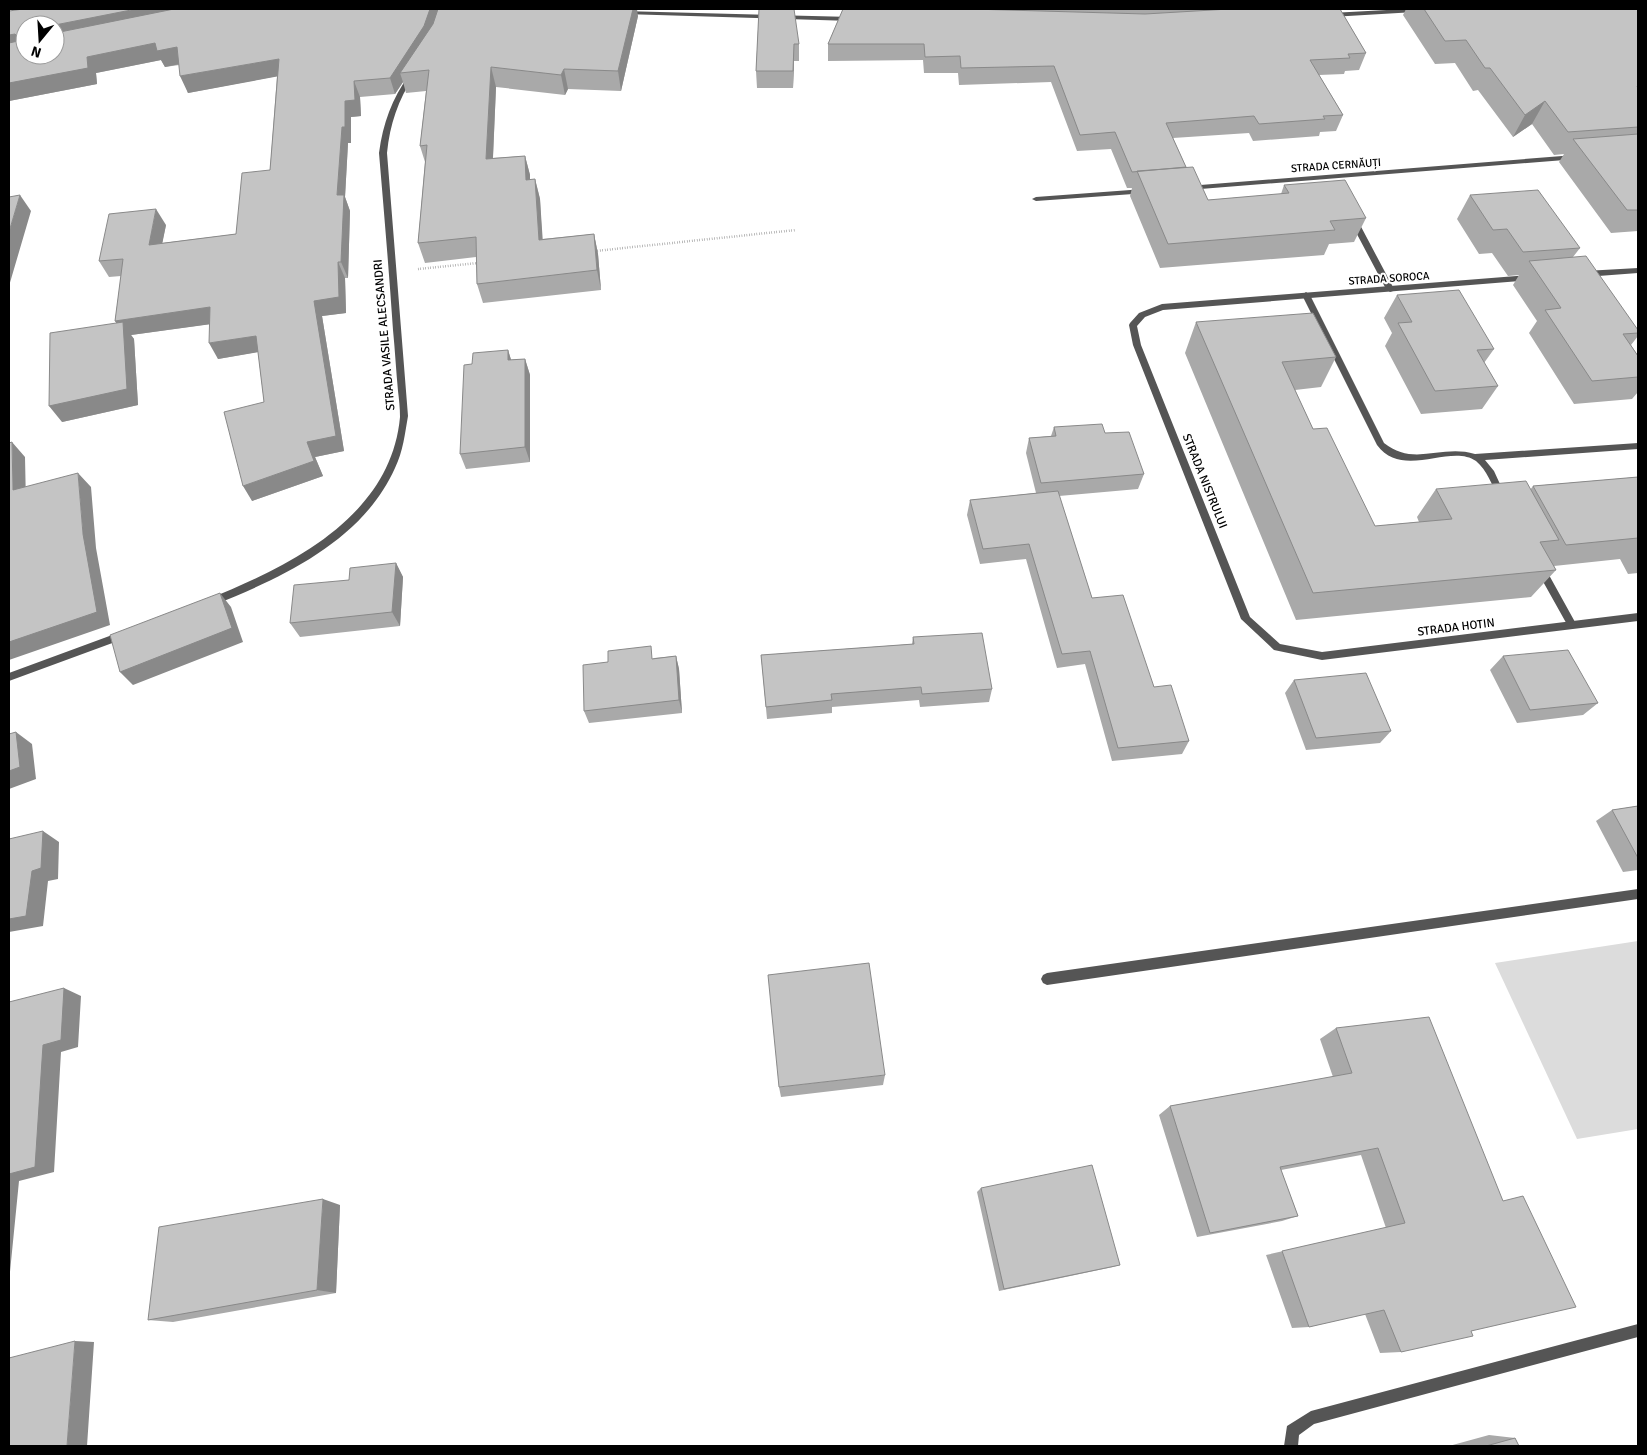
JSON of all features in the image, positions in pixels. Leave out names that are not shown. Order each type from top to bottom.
[{"type":"street","points":[[1325,15],[1432,9]]},
{"type":"street","points":[[614,12],[855,19]]},
{"type":"street","name":"STRADA VASILE ALECSANDRI","points":[[202,605],[275,574],[316,550],[343,529],[371,500],[391,469],[404,416],[383,153],[386,128],[393,105],[414,72]]},
{"type":"street","name":"STRADA CERNĂUȚI","points":[[1182,188],[1579,157]]},
{"type":"street","points":[[1331,177],[1335,185]]},
{"type":"street","points":[[1036,199],[1152,191]]},
{"type":"street","points":[[1349,211],[1390,289]]},
{"type":"street","points":[[1578,274],[1638,270]]},
{"type":"street","name":"STRADA SOROCA","points":[[1142,315],[1162,307],[1539,277]]},
{"type":"street","points":[[1306,295],[1381,445],[1395,455],[1412,458],[1452,453],[1475,457],[1638,446]]},
{"type":"street","name":"STRADA NISTRULUI","points":[[1142,315],[1134,325],[1137,345],[1246,619],[1278,647]]},
{"type":"street","points":[[1475,457],[1488,470],[1506,505]]},
{"type":"street","points":[[1535,556],[1572,625]]},
{"type":"street","name":"STRADA HOTIN","points":[[1278,647],[1322,656],[1638,617]]},
{"type":"street","points":[[9,677],[128,632]]},
{"type":"street","points":[[1047,979],[1638,894]]},
{"type":"street","points":[[1291,1446],[1292,1431],[1311,1418],[1638,1330]]},
{"type":"path","points":[[589,251],[796,230]]},
{"type":"path","points":[[391,272],[480,263]]},
{"type":"shaded area","points":[[1638,941],[1638,1129],[1577,1139],[1495,963]]},
{"type":"building","points":[[23,9],[136,9],[65,23],[65,15],[15,15],[15,34],[9,35],[9,11]]},
{"type":"building","points":[[174,9],[430,9],[424,26],[390,78],[354,81],[355,100],[345,101],[345,127],[342,127],[337,195],[344,195],[341,262],[338,262],[339,297],[314,301],[336,436],[307,442],[314,461],[243,486],[224,412],[264,402],[256,336],[209,343],[210,307],[115,321],[123,259],[99,261],[109,214],[156,209],[149,245],[236,234],[242,173],[270,170],[279,59],[180,76],[177,47],[157,51],[155,43],[87,57],[88,68],[9,83],[9,43],[15,42],[15,65],[65,65],[65,31]]},
{"type":"building","points":[[438,9],[633,9],[618,71],[564,69],[561,75],[491,67],[486,159],[525,156],[526,180],[535,179],[539,240],[594,234],[597,270],[477,284],[476,237],[418,243],[427,145],[420,146],[429,70],[400,73],[433,24]]},
{"type":"building","points":[[759,9],[794,9],[799,44],[794,44],[793,71],[756,71]]},
{"type":"building","points":[[843,9],[971,9],[1145,14],[1229,9],[1340,9],[1366,53],[1348,54],[1350,58],[1310,60],[1343,115],[1323,116],[1325,119],[1259,124],[1254,116],[1166,123],[1186,167],[1132,172],[1115,132],[1080,135],[1054,66],[961,68],[960,56],[925,57],[924,44],[828,44]]},
{"type":"building","points":[[1424,9],[1638,9],[1638,127],[1568,132],[1545,101],[1525,115],[1490,68],[1485,68],[1466,40],[1445,41]]},
{"type":"building","points":[[1638,134],[1638,210],[1627,210],[1573,139]]},
{"type":"building","points":[[1193,167],[1208,200],[1289,193],[1284,185],[1345,180],[1366,218],[1330,221],[1335,230],[1168,244],[1137,171]]},
{"type":"building","points":[[1538,190],[1580,248],[1523,252],[1507,229],[1493,230],[1470,195]]},
{"type":"building","points":[[20,195],[9,232],[9,197]]},
{"type":"building","points":[[1586,256],[1638,330],[1638,333],[1623,334],[1638,356],[1638,377],[1592,381],[1545,310],[1561,308],[1529,261]]},
{"type":"building","points":[[1459,290],[1494,349],[1477,350],[1498,386],[1435,391],[1398,323],[1412,322],[1397,295]]},
{"type":"building","points":[[1313,313],[1336,357],[1282,362],[1313,429],[1327,428],[1375,526],[1452,519],[1436,489],[1526,481],[1559,540],[1540,542],[1556,570],[1313,593],[1196,322]]},
{"type":"building","points":[[123,322],[127,389],[49,406],[50,333]]},
{"type":"building","points":[[508,350],[508,360],[525,359],[525,447],[460,454],[464,365],[472,364],[473,353]]},
{"type":"building","points":[[1102,424],[1105,433],[1129,432],[1144,474],[1041,483],[1029,438],[1056,436],[1054,427]]},
{"type":"building","points":[[12,442],[13,490],[78,473],[83,534],[97,612],[9,642],[9,443]]},
{"type":"building","points":[[1638,477],[1638,538],[1566,545],[1533,486]]},
{"type":"building","points":[[1058,491],[1092,598],[1123,595],[1154,687],[1171,685],[1189,741],[1118,748],[1090,651],[1062,654],[1029,544],[983,549],[970,500]]},
{"type":"building","points":[[396,563],[392,612],[290,623],[294,585],[349,580],[350,568]]},
{"type":"building","points":[[220,593],[232,628],[120,672],[110,635]]},
{"type":"building","points":[[982,633],[992,689],[922,694],[921,687],[831,694],[832,700],[766,707],[761,655],[914,644],[913,637]]},
{"type":"building","points":[[651,646],[652,659],[676,656],[679,700],[584,711],[583,665],[608,662],[608,651]]},
{"type":"building","points":[[1568,650],[1598,703],[1530,710],[1503,656]]},
{"type":"building","points":[[1366,673],[1391,731],[1316,738],[1294,680]]},
{"type":"building","points":[[16,732],[20,767],[9,771],[9,734]]},
{"type":"building","points":[[1638,806],[1638,858],[1612,810]]},
{"type":"building","points":[[43,831],[41,868],[32,871],[26,916],[9,919],[9,839]]},
{"type":"building","points":[[869,963],[885,1075],[779,1087],[768,975]]},
{"type":"building","points":[[64,988],[61,1040],[43,1045],[35,1167],[9,1174],[9,1002]]},
{"type":"building","points":[[1429,1017],[1503,1201],[1523,1196],[1576,1307],[1471,1331],[1473,1336],[1401,1352],[1384,1310],[1309,1327],[1282,1251],[1405,1223],[1378,1148],[1280,1167],[1298,1216],[1210,1233],[1170,1106],[1352,1073],[1336,1028]]},
{"type":"building","points":[[1092,1165],[1120,1265],[1004,1289],[981,1188]]},
{"type":"building","points":[[323,1199],[317,1290],[148,1320],[159,1227]]},
{"type":"building","points":[[75,1341],[67,1446],[9,1446],[9,1358]]},
{"type":"building","points":[[1515,1438],[1519,1446],[1486,1446]]}]
